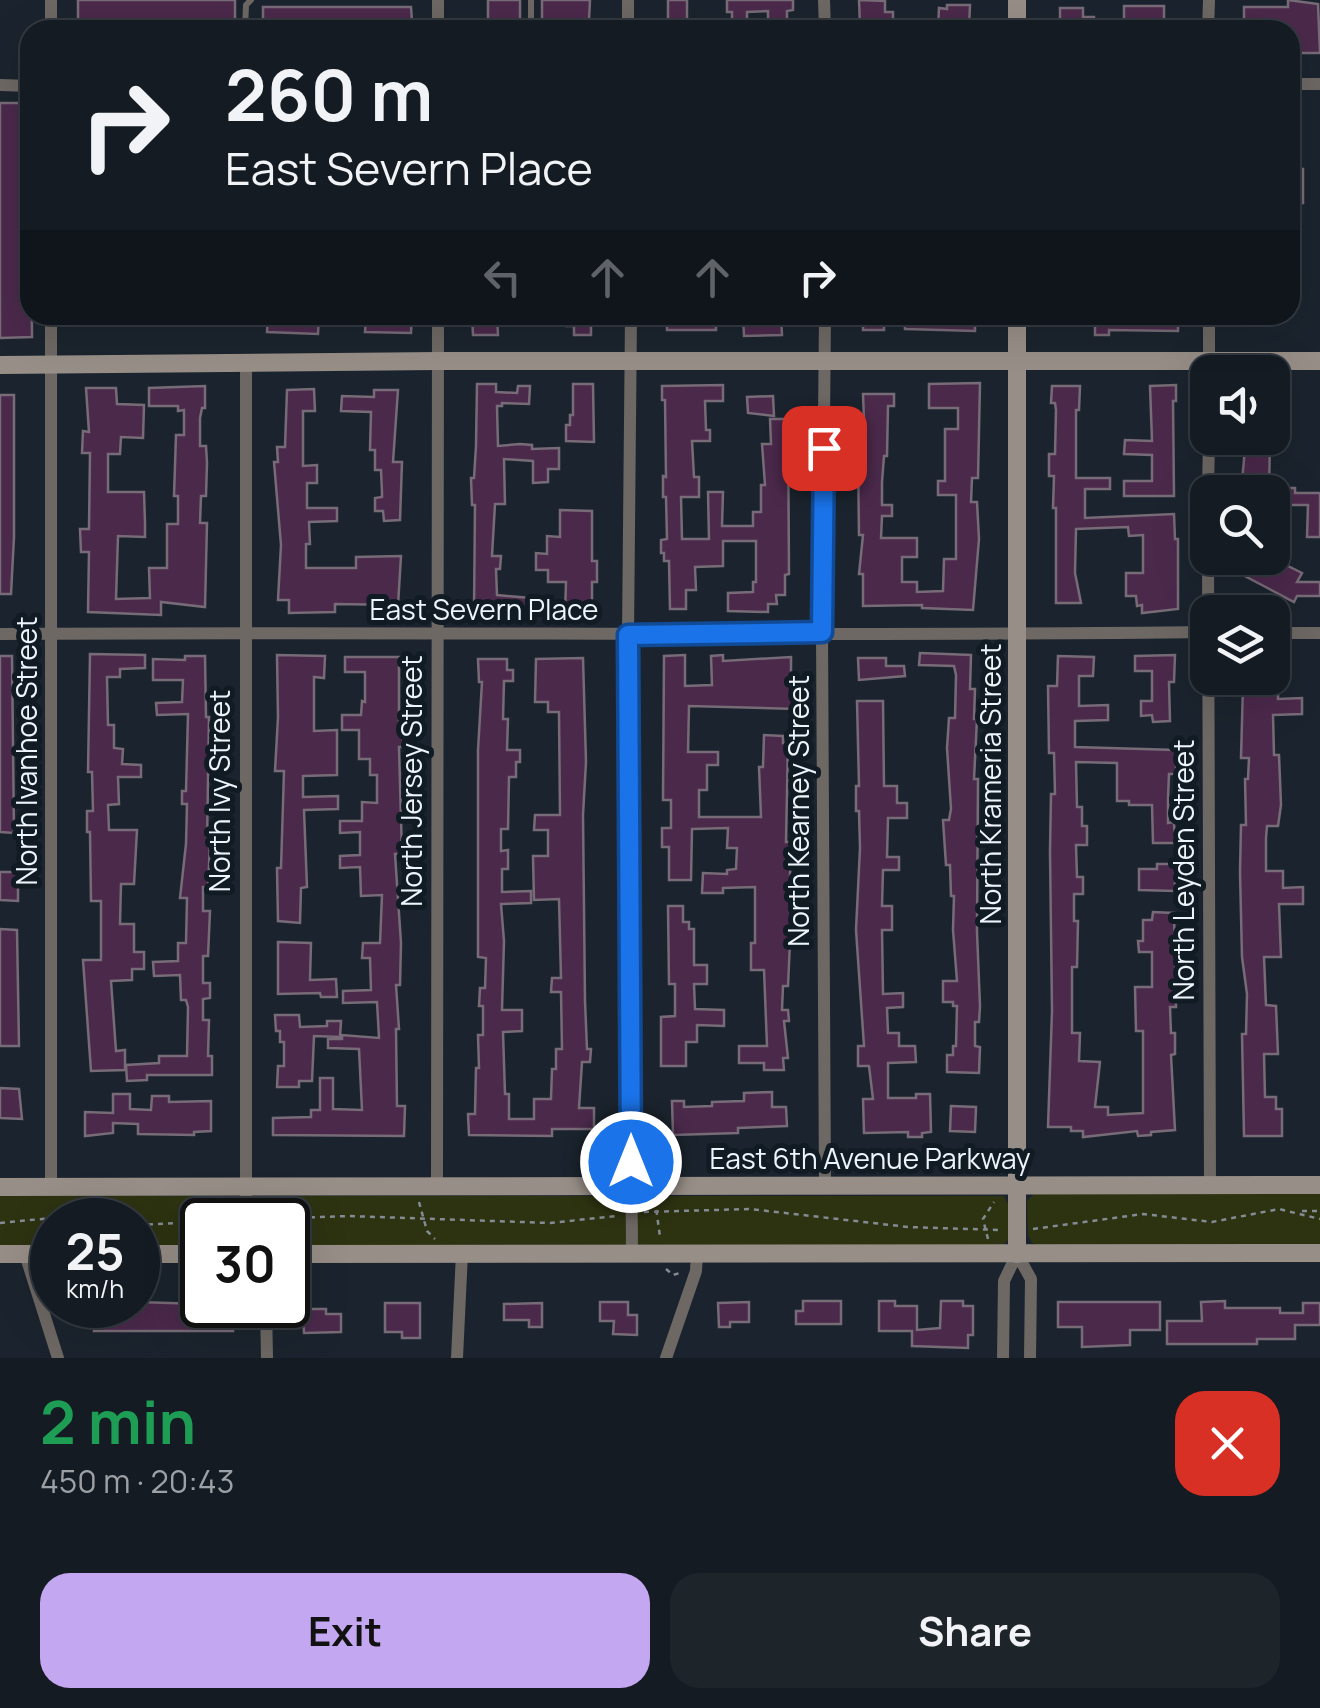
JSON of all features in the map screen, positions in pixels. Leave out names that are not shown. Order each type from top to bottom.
[{"type":"main road","name":"North Krameria Street","points":[[1017,325],[1017,1254]]},
{"type":"main road","points":[[0,365],[1017,361],[1190,366]]},
{"type":"main road","points":[[1290,363],[1320,361]]},
{"type":"main road","name":"East 6th Avenue Parkway","points":[[0,1187],[1320,1185]]},
{"type":"main road","points":[[310,1254],[662,1253],[696,1262],[986,1254],[1320,1253]]},
{"type":"main road","points":[[0,1254],[30,1254]]},
{"type":"street","name":"North Ivanhoe Street","points":[[50,1187],[51,325]]},
{"type":"street","name":"North Jersey Street","points":[[428,1186],[438,325]]},
{"type":"street","points":[[630,325],[632,1253]]},
{"type":"street","name":"North Kearney Street","points":[[825,325],[825,1186]]},
{"type":"street","points":[[1209,325],[1210,355]]},
{"type":"street","name":"North Ivy Street","points":[[246,362],[246,1198]]},
{"type":"street","name":"East Severn Place","points":[[0,634],[1190,632]]},
{"type":"street","points":[[1290,633],[1320,633]]},
{"type":"street","name":"North Leyden Street","points":[[1207,695],[1210,1185]]},
{"type":"street","points":[[25,1254],[58,1358]]},
{"type":"street","points":[[457,1358],[462,1254]]},
{"type":"street","name":"North Krameria Street","points":[[1003,1358],[1004,1281],[1017,1254]]},
{"type":"street","name":"North Krameria Street","points":[[1017,1254],[1031,1279],[1030,1358]]},
{"type":"street","points":[[666,1358],[696,1262]]},
{"type":"street","points":[[266,1328],[267,1358]]},
{"type":"path","points":[[428,1186],[424,1220],[435,1239],[435,1254]]},
{"type":"path","points":[[655,1186],[667,1273],[696,1262]]},
{"type":"path","points":[[986,1254],[983,1219],[994,1202],[996,1186]]},
{"type":"path","points":[[72,1187],[72,1198]]},
{"type":"path","points":[[310,1218],[550,1223],[656,1211],[750,1209],[984,1231],[1051,1228],[1128,1215],[1156,1214],[1212,1222],[1266,1210],[1320,1211]]},
{"type":"path","points":[[1295,1212],[1320,1219]]},
{"type":"path","points":[[0,1223],[30,1221]]},
{"type":"green space","points":[[1320,1193],[1320,1245],[1037,1245],[1028,1235],[1027,1201],[1034,1194]]},
{"type":"green space","points":[[0,1196],[1004,1196],[1008,1204],[1008,1240],[1001,1247],[310,1247],[310,1198],[180,1198],[180,1247],[160,1247],[160,1198],[30,1198],[30,1247],[0,1247]]},
{"type":"building","points":[[78,0],[235,0],[235,20],[78,20]]},
{"type":"building","points":[[488,0],[520,0],[520,20],[488,20]]},
{"type":"building","points":[[542,0],[590,0],[589,20],[542,20]]},
{"type":"building","points":[[668,0],[687,0],[687,20],[668,20]]},
{"type":"building","points":[[727,0],[793,0],[787,20],[768,20],[768,11],[747,12],[747,20],[732,20],[732,12],[727,12]]},
{"type":"building","points":[[859,0],[885,1],[885,12],[893,12],[893,20],[860,20]]},
{"type":"building","points":[[1288,0],[1318,4],[1320,53],[1300,53],[1300,20],[1244,20],[1244,7],[1288,7]]},
{"type":"building","points":[[947,5],[970,5],[969,20],[938,20],[939,8],[947,9]]},
{"type":"building","points":[[1124,6],[1164,6],[1164,20],[1124,20]]},
{"type":"building","points":[[263,7],[411,7],[412,20],[263,20]]},
{"type":"building","points":[[1060,8],[1083,8],[1083,17],[1094,17],[1094,20],[1060,20]]},
{"type":"building","points":[[0,103],[20,103],[20,325],[32,325],[32,337],[0,338]]},
{"type":"building","points":[[1300,169],[1303,169],[1300,203]]},
{"type":"building","points":[[267,325],[318,325],[318,334],[267,332]]},
{"type":"building","points":[[365,325],[411,325],[411,333],[365,332]]},
{"type":"building","points":[[472,325],[498,325],[498,335],[473,335]]},
{"type":"building","points":[[591,325],[591,335],[574,335],[574,326],[566,326]]},
{"type":"building","points":[[667,325],[716,325],[716,330],[667,330]]},
{"type":"building","points":[[743,325],[782,325],[782,335],[744,336]]},
{"type":"building","points":[[863,325],[884,325],[884,330],[863,330]]},
{"type":"building","points":[[905,325],[975,325],[975,331],[905,329]]},
{"type":"building","points":[[1095,325],[1178,325],[1178,331],[1109,330],[1109,335],[1095,335]]},
{"type":"building","points":[[980,383],[978,478],[972,478],[971,502],[977,502],[979,539],[973,610],[922,605],[863,606],[858,446],[865,446],[863,394],[894,394],[894,406],[888,406],[882,482],[882,505],[892,505],[892,516],[882,516],[881,538],[917,538],[917,557],[902,557],[902,582],[917,582],[917,592],[943,591],[944,559],[956,559],[956,495],[938,495],[938,481],[945,481],[945,429],[958,429],[958,408],[929,408],[929,384]]},
{"type":"building","points":[[477,384],[496,384],[496,392],[517,393],[518,386],[530,386],[529,404],[497,406],[498,446],[559,448],[559,469],[548,469],[548,482],[533,483],[533,461],[504,459],[505,504],[495,504],[492,556],[501,556],[500,569],[496,569],[497,595],[530,598],[530,613],[474,611],[475,505],[471,478]]},
{"type":"building","points":[[573,384],[593,384],[594,442],[566,441],[566,425],[570,425],[573,415]]},
{"type":"building","points":[[723,385],[723,401],[705,401],[710,441],[692,441],[699,497],[681,497],[682,539],[709,539],[708,492],[723,492],[722,526],[753,526],[753,512],[761,512],[761,485],[765,485],[762,444],[771,444],[770,419],[788,419],[789,574],[785,575],[785,595],[776,595],[777,604],[768,604],[768,612],[728,611],[728,593],[753,592],[756,541],[723,541],[723,566],[695,567],[696,590],[686,590],[686,609],[670,609],[669,561],[664,561],[661,553],[661,540],[667,539],[662,386]]},
{"type":"building","points":[[1176,385],[1174,496],[1124,496],[1124,481],[1152,481],[1152,455],[1124,454],[1125,440],[1152,441],[1150,386]]},
{"type":"building","points":[[205,386],[200,446],[206,446],[206,496],[201,496],[200,523],[207,523],[205,607],[161,602],[161,615],[88,612],[89,552],[81,552],[80,529],[89,529],[90,453],[82,453],[83,431],[89,432],[86,388],[116,388],[117,404],[144,405],[143,438],[121,437],[120,454],[108,454],[108,492],[144,492],[145,537],[118,536],[116,599],[150,598],[149,568],[167,568],[167,524],[178,524],[178,496],[174,496],[176,435],[184,435],[184,410],[178,411],[178,406],[149,406],[149,388]]},
{"type":"building","points":[[1052,386],[1080,386],[1076,478],[1110,478],[1110,489],[1085,489],[1085,518],[1174,514],[1178,609],[1142,613],[1136,596],[1126,596],[1126,573],[1143,573],[1143,535],[1129,536],[1128,527],[1076,529],[1075,573],[1081,603],[1056,603],[1056,508],[1054,476],[1049,476],[1049,454],[1055,454]]},
{"type":"building","points":[[314,389],[315,411],[303,411],[303,466],[317,465],[317,483],[307,483],[307,508],[337,508],[337,521],[309,522],[306,568],[356,568],[356,557],[401,556],[398,605],[335,604],[335,612],[289,613],[289,600],[278,600],[281,545],[274,462],[278,462],[277,447],[285,447],[287,390]]},
{"type":"building","points":[[374,390],[398,390],[393,462],[402,462],[400,520],[384,521],[383,511],[375,511],[375,498],[382,497],[382,493],[381,470],[375,470],[375,450],[370,450],[371,412],[341,411],[342,396],[374,397]]},
{"type":"building","points":[[0,395],[14,395],[11,594],[0,594]]},
{"type":"building","points":[[773,396],[774,416],[748,413],[747,397]]},
{"type":"building","points":[[1244,455],[1270,455],[1269,475],[1243,475]]},
{"type":"building","points":[[1290,488],[1295,488],[1295,493],[1320,493],[1320,537],[1307,537],[1308,505],[1290,505]]},
{"type":"building","points":[[560,510],[592,511],[592,561],[597,561],[597,582],[592,582],[592,614],[565,614],[566,582],[548,582],[548,570],[536,570],[536,553],[547,554],[547,536],[560,537]]},
{"type":"building","points":[[1290,567],[1302,573],[1297,582],[1320,582],[1320,596],[1297,596],[1294,602],[1290,595],[1281,595],[1243,575],[1290,575]]},
{"type":"building","points":[[920,653],[971,655],[970,689],[975,689],[977,719],[974,779],[978,779],[980,1006],[975,1046],[980,1047],[979,1073],[947,1072],[947,1055],[953,1055],[956,1046],[957,1006],[943,1002],[943,981],[957,981],[954,896],[950,865],[946,865],[943,820],[949,820],[951,809],[947,748],[949,718],[955,718],[956,675],[954,666],[919,665]]},
{"type":"building","points":[[90,654],[145,655],[145,668],[120,669],[120,677],[107,677],[108,725],[114,725],[114,748],[123,749],[122,764],[141,765],[141,777],[118,777],[119,804],[108,805],[109,830],[137,830],[134,884],[121,884],[120,924],[134,924],[134,952],[144,952],[144,969],[132,969],[132,980],[111,981],[116,1051],[125,1050],[125,1070],[91,1071],[83,960],[101,960],[101,901],[91,901],[87,832],[87,811],[93,811],[92,772],[88,772]]},
{"type":"building","points":[[277,655],[325,656],[324,678],[314,677],[314,731],[337,730],[337,775],[303,776],[303,797],[338,796],[338,809],[304,810],[307,887],[301,888],[300,923],[278,921],[277,868],[281,868],[284,771],[275,771]]},
{"type":"building","points":[[685,655],[685,686],[712,685],[711,656],[723,655],[723,661],[791,657],[796,709],[689,706],[688,752],[718,752],[718,765],[707,765],[707,790],[699,790],[699,817],[761,817],[759,767],[763,767],[764,735],[783,736],[783,743],[788,743],[786,842],[791,842],[793,876],[788,986],[783,986],[782,1010],[788,1010],[789,1021],[784,1021],[788,1058],[783,1058],[784,1070],[764,1070],[764,1063],[739,1063],[739,1046],[767,1046],[764,970],[751,970],[755,887],[702,893],[703,873],[727,874],[727,870],[736,869],[737,848],[727,848],[728,828],[692,829],[691,880],[669,880],[669,847],[662,847],[662,828],[671,828],[671,800],[663,800],[664,656]]},
{"type":"building","points":[[1175,655],[1174,682],[1169,682],[1170,721],[1153,722],[1152,715],[1141,716],[1141,701],[1152,701],[1152,671],[1135,671],[1135,656]]},
{"type":"building","points":[[0,656],[12,656],[14,833],[0,832]]},
{"type":"building","points":[[185,656],[205,656],[209,717],[210,844],[203,911],[210,911],[203,983],[210,983],[210,998],[203,999],[203,1020],[209,1020],[212,1075],[147,1075],[147,1080],[127,1081],[126,1065],[159,1063],[159,1056],[187,1056],[188,1007],[186,1000],[181,1000],[180,975],[154,976],[153,962],[178,961],[178,943],[186,943],[187,898],[180,898],[186,844],[187,804],[182,804],[182,791],[186,791],[188,714],[157,715],[156,703],[182,702],[183,680],[153,680],[153,659],[185,660]]},
{"type":"building","points":[[1058,656],[1094,657],[1093,676],[1079,676],[1079,706],[1108,705],[1108,720],[1075,721],[1075,747],[1176,750],[1176,774],[1169,774],[1168,798],[1168,823],[1174,822],[1175,843],[1153,843],[1152,805],[1117,801],[1117,763],[1076,762],[1077,807],[1082,807],[1082,826],[1087,826],[1087,845],[1076,845],[1077,877],[1083,877],[1083,894],[1074,894],[1077,967],[1072,967],[1072,1033],[1080,1033],[1079,1061],[1100,1062],[1095,1107],[1108,1107],[1108,1115],[1143,1113],[1143,1031],[1136,1031],[1135,987],[1152,987],[1152,952],[1139,952],[1138,941],[1143,941],[1143,920],[1152,920],[1153,912],[1174,913],[1176,1007],[1170,1007],[1171,1033],[1175,1033],[1175,1054],[1171,1055],[1175,1130],[1138,1136],[1137,1131],[1083,1137],[1083,1131],[1071,1131],[1071,1127],[1048,1127],[1051,794],[1055,794],[1054,753],[1049,753],[1048,686],[1057,686]]},
{"type":"building","points":[[345,657],[399,657],[399,734],[403,734],[403,747],[399,747],[402,854],[395,854],[401,943],[396,1029],[397,1106],[405,1106],[404,1136],[273,1135],[273,1118],[311,1117],[311,1110],[320,1110],[320,1078],[333,1078],[333,1109],[362,1110],[359,1049],[328,1048],[328,1039],[342,1039],[342,1035],[379,1038],[377,1002],[343,1003],[343,991],[371,990],[370,958],[362,958],[363,943],[380,943],[382,895],[361,896],[360,867],[340,868],[340,856],[360,855],[360,832],[340,833],[340,821],[362,821],[362,802],[377,803],[377,775],[370,775],[370,759],[359,759],[359,730],[342,730],[342,715],[361,715],[362,701],[365,702],[365,672],[345,672]]},
{"type":"building","points":[[583,658],[585,1001],[587,1049],[591,1049],[590,1062],[582,1062],[579,1108],[594,1108],[594,1129],[552,1129],[552,1136],[469,1135],[468,1114],[475,1114],[478,1035],[483,1035],[483,1006],[479,1006],[480,988],[485,988],[486,958],[478,957],[478,750],[482,682],[478,659],[507,659],[507,670],[513,670],[513,681],[504,681],[503,719],[508,719],[507,750],[520,750],[520,762],[516,762],[516,777],[509,777],[508,829],[501,829],[501,851],[508,850],[508,869],[502,869],[502,892],[531,891],[531,903],[501,904],[502,1010],[522,1010],[522,1031],[503,1032],[505,1094],[509,1094],[509,1119],[534,1119],[534,1099],[551,1099],[556,1049],[562,1049],[561,992],[551,992],[552,978],[561,978],[559,899],[534,900],[533,856],[548,856],[548,830],[534,830],[535,815],[560,815],[559,712],[548,712],[548,702],[535,702],[536,659]]},
{"type":"building","points":[[858,658],[886,658],[886,666],[904,666],[905,676],[859,680]]},
{"type":"building","points":[[1243,695],[1302,698],[1302,714],[1273,715],[1281,805],[1278,826],[1267,826],[1266,838],[1266,871],[1283,871],[1283,888],[1303,887],[1303,904],[1279,904],[1281,957],[1264,957],[1266,1005],[1276,1006],[1278,1054],[1264,1054],[1265,1097],[1276,1097],[1276,1109],[1282,1109],[1282,1136],[1244,1136],[1242,1034],[1246,1034],[1247,994],[1240,872],[1249,758],[1241,758]]},
{"type":"building","points":[[857,701],[883,701],[884,786],[897,786],[897,803],[907,803],[907,818],[888,818],[887,857],[899,857],[899,870],[883,870],[882,906],[892,906],[892,930],[882,930],[883,994],[903,993],[903,1007],[887,1008],[888,1033],[899,1033],[899,1046],[915,1046],[916,1062],[888,1063],[888,1098],[930,1094],[931,1132],[922,1133],[922,1137],[908,1137],[908,1132],[864,1133],[863,1099],[873,1099],[869,1066],[858,1066],[858,1046],[864,1046],[856,930],[860,848],[856,811]]},
{"type":"building","points":[[1157,864],[1175,864],[1175,891],[1139,890],[1139,869],[1157,869]]},
{"type":"building","points":[[0,872],[18,872],[18,901],[0,900]]},
{"type":"building","points":[[668,906],[683,906],[683,922],[689,922],[689,929],[694,929],[694,965],[707,965],[707,984],[694,984],[695,1009],[724,1010],[724,1026],[697,1025],[697,1042],[686,1042],[686,1066],[661,1066],[661,1017],[675,1016],[675,984],[669,984]]},
{"type":"building","points":[[0,929],[17,930],[19,1046],[0,1046]]},
{"type":"building","points":[[278,942],[311,943],[310,980],[336,979],[337,997],[321,997],[320,993],[278,994]]},
{"type":"building","points":[[275,1015],[299,1015],[300,1027],[341,1021],[340,1037],[314,1036],[312,1081],[299,1081],[299,1087],[277,1087],[278,1066],[284,1066],[284,1042],[280,1042],[280,1031],[276,1031]]},
{"type":"building","points":[[0,1088],[19,1089],[22,1119],[0,1118]]},
{"type":"building","points":[[772,1092],[772,1107],[786,1107],[787,1126],[738,1128],[738,1133],[673,1135],[672,1101],[684,1101],[684,1107],[712,1106],[712,1102],[744,1101],[744,1093]]},
{"type":"building","points":[[113,1094],[130,1094],[130,1109],[151,1110],[152,1096],[169,1096],[169,1102],[211,1101],[211,1131],[194,1135],[138,1134],[138,1124],[113,1123],[113,1133],[85,1136],[85,1112],[113,1113]]},
{"type":"building","points":[[951,1106],[976,1107],[975,1132],[950,1131]]},
{"type":"building","points":[[803,1301],[841,1301],[841,1324],[796,1324],[796,1311],[803,1311]]},
{"type":"building","points":[[879,1301],[917,1306],[917,1330],[940,1328],[941,1301],[963,1301],[963,1306],[973,1306],[973,1335],[968,1335],[968,1348],[912,1346],[912,1331],[879,1331]]},
{"type":"building","points":[[1225,1301],[1225,1308],[1280,1308],[1280,1313],[1303,1313],[1303,1303],[1320,1303],[1320,1325],[1295,1325],[1295,1339],[1257,1339],[1257,1344],[1167,1344],[1167,1321],[1202,1321],[1201,1302]]},
{"type":"building","points":[[600,1302],[628,1302],[628,1315],[637,1315],[637,1335],[613,1334],[614,1321],[600,1321]]},
{"type":"building","points":[[749,1302],[749,1322],[730,1322],[730,1327],[719,1327],[718,1303]]},
{"type":"building","points":[[1058,1302],[1160,1302],[1160,1330],[1130,1330],[1130,1345],[1082,1347],[1082,1327],[1058,1327]]},
{"type":"building","points":[[160,1303],[180,1303],[180,1328],[233,1331],[94,1331],[160,1328]]},
{"type":"building","points":[[385,1303],[420,1303],[420,1338],[402,1338],[402,1332],[385,1332]]},
{"type":"building","points":[[542,1303],[542,1327],[529,1327],[529,1320],[504,1320],[504,1304]]},
{"type":"building","points":[[310,1309],[341,1314],[341,1332],[304,1333],[304,1328],[310,1328]]},
{"type":"route","points":[[631,1162],[628,635],[822,632],[824,448]]}]
